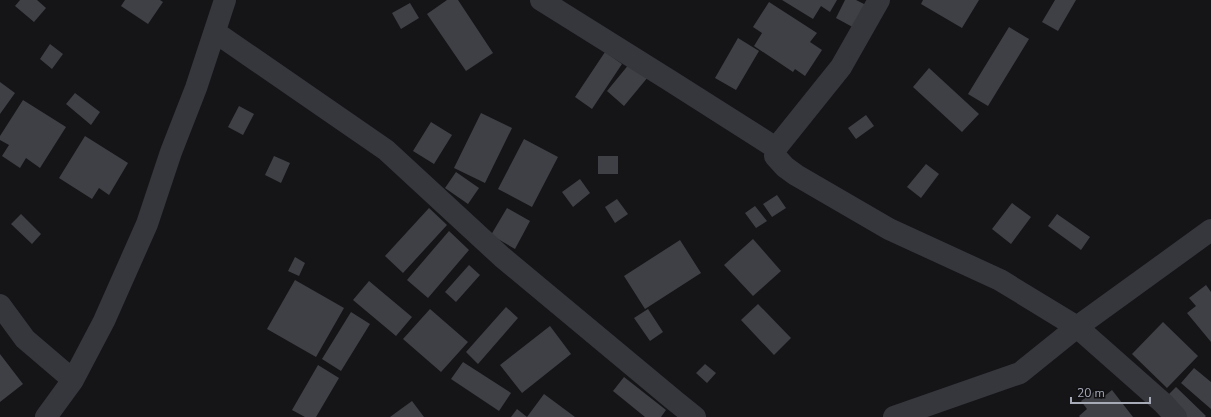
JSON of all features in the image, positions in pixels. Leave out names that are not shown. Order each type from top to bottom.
[{"type":"street","points":[[46,417],[73,380],[104,321],[147,224],[171,152],[196,88],[225,0]]},
{"type":"street","points":[[541,0],[776,148]]},
{"type":"street","points":[[879,0],[841,67],[776,148],[775,156],[785,167],[796,175],[889,229],[1000,280],[1077,327],[1176,417]]},
{"type":"street","points":[[215,32],[386,150],[502,257],[695,417]]},
{"type":"street","points":[[894,417],[1020,373],[1077,327],[1211,230]]},
{"type":"street","points":[[1186,248],[1211,246]]},
{"type":"street","points":[[0,305],[25,339],[73,380]]},
{"type":"building","points":[[20,0],[37,0],[46,8],[34,22],[15,6]]},
{"type":"building","points":[[125,0],[160,0],[163,2],[148,24],[121,6]]},
{"type":"building","points":[[447,0],[458,0],[493,53],[466,71],[427,14]]},
{"type":"building","points":[[782,0],[837,0],[830,12],[821,6],[813,19]]},
{"type":"building","points":[[845,0],[856,0],[870,7],[858,30],[836,18]]},
{"type":"building","points":[[923,0],[979,0],[962,28],[921,4]]},
{"type":"building","points":[[1055,0],[1076,0],[1058,31],[1042,22]]},
{"type":"building","points":[[769,2],[817,33],[810,42],[822,50],[805,76],[795,69],[793,72],[754,46],[762,33],[753,27]]},
{"type":"building","points":[[410,3],[419,18],[401,29],[392,13]]},
{"type":"building","points":[[1009,27],[1029,39],[988,106],[968,94]]},
{"type":"building","points":[[738,38],[759,51],[736,90],[715,78]]},
{"type":"building","points":[[50,44],[63,54],[52,69],[40,59]]},
{"type":"building","points":[[605,52],[622,64],[592,109],[575,97]]},
{"type":"building","points":[[630,63],[648,77],[624,106],[607,91]]},
{"type":"building","points":[[929,68],[979,114],[962,132],[913,87]]},
{"type":"building","points":[[0,82],[15,93],[0,114]]},
{"type":"building","points":[[75,93],[100,112],[91,125],[66,104]]},
{"type":"building","points":[[23,100],[66,127],[40,168],[26,158],[20,168],[2,156],[9,145],[0,140],[0,136]]},
{"type":"building","points":[[239,106],[254,114],[243,135],[228,127]]},
{"type":"building","points":[[481,113],[512,128],[485,183],[454,168]]},
{"type":"building","points":[[866,115],[874,126],[856,139],[848,128]]},
{"type":"building","points":[[431,122],[452,135],[434,164],[413,151]]},
{"type":"building","points":[[85,136],[128,163],[109,195],[99,188],[92,199],[59,178]]},
{"type":"building","points":[[524,139],[558,157],[532,207],[498,189]]},
{"type":"building","points":[[274,156],[290,163],[281,183],[265,175]]},
{"type":"building","points":[[598,156],[618,156],[618,174],[598,174]]},
{"type":"building","points":[[926,164],[939,174],[921,198],[907,187]]},
{"type":"building","points":[[456,172],[479,188],[468,204],[445,188]]},
{"type":"building","points":[[580,179],[590,193],[573,207],[562,192]]},
{"type":"building","points":[[777,195],[786,208],[772,217],[763,204]]},
{"type":"building","points":[[617,199],[628,214],[615,223],[605,207]]},
{"type":"building","points":[[1012,203],[1031,217],[1011,244],[992,229]]},
{"type":"building","points":[[755,206],[767,221],[756,228],[745,213]]},
{"type":"building","points":[[429,208],[447,225],[403,273],[385,256]]},
{"type":"building","points":[[507,208],[530,221],[515,249],[491,235]]},
{"type":"building","points":[[21,214],[41,234],[32,244],[11,224]]},
{"type":"building","points":[[1057,214],[1090,237],[1081,250],[1048,226]]},
{"type":"building","points":[[449,231],[469,250],[428,298],[407,280]]},
{"type":"building","points":[[753,239],[781,271],[753,296],[724,265]]},
{"type":"building","points":[[680,240],[701,273],[645,309],[624,276]]},
{"type":"building","points":[[295,257],[305,263],[299,276],[288,271]]},
{"type":"building","points":[[469,265],[480,275],[456,302],[445,292]]},
{"type":"building","points":[[295,280],[344,308],[316,357],[267,329]]},
{"type":"building","points":[[369,281],[412,317],[396,336],[353,300]]},
{"type":"building","points":[[1206,285],[1211,292],[1211,342],[1187,313],[1196,306],[1189,298]]},
{"type":"building","points":[[758,304],[791,338],[774,355],[741,320]]},
{"type":"building","points":[[506,307],[518,318],[478,364],[466,352]]},
{"type":"building","points":[[430,309],[468,342],[441,372],[403,339]]},
{"type":"building","points":[[648,309],[663,332],[650,341],[634,318]]},
{"type":"building","points":[[351,312],[370,324],[341,371],[322,359]]},
{"type":"building","points":[[1163,322],[1198,356],[1167,388],[1132,354]]},
{"type":"building","points":[[550,326],[571,354],[522,393],[500,365]]},
{"type":"building","points":[[0,354],[23,384],[0,402]]},
{"type":"building","points":[[463,362],[511,393],[499,411],[451,379]]},
{"type":"building","points":[[705,364],[716,373],[707,383],[696,373]]},
{"type":"building","points":[[318,365],[339,378],[316,417],[305,417],[292,410]]},
{"type":"building","points":[[1194,368],[1211,382],[1211,409],[1181,383]]},
{"type":"building","points":[[624,377],[666,410],[661,417],[645,417],[613,391]]},
{"type":"building","points":[[1176,387],[1206,416],[1205,417],[1184,417],[1164,399]]},
{"type":"building","points":[[1112,390],[1133,417],[1079,416],[1087,409],[1081,401],[1095,391],[1101,399]]},
{"type":"building","points":[[544,394],[575,417],[527,417]]},
{"type":"building","points":[[412,401],[424,417],[390,417]]},
{"type":"building","points":[[517,409],[527,417],[511,417]]}]
